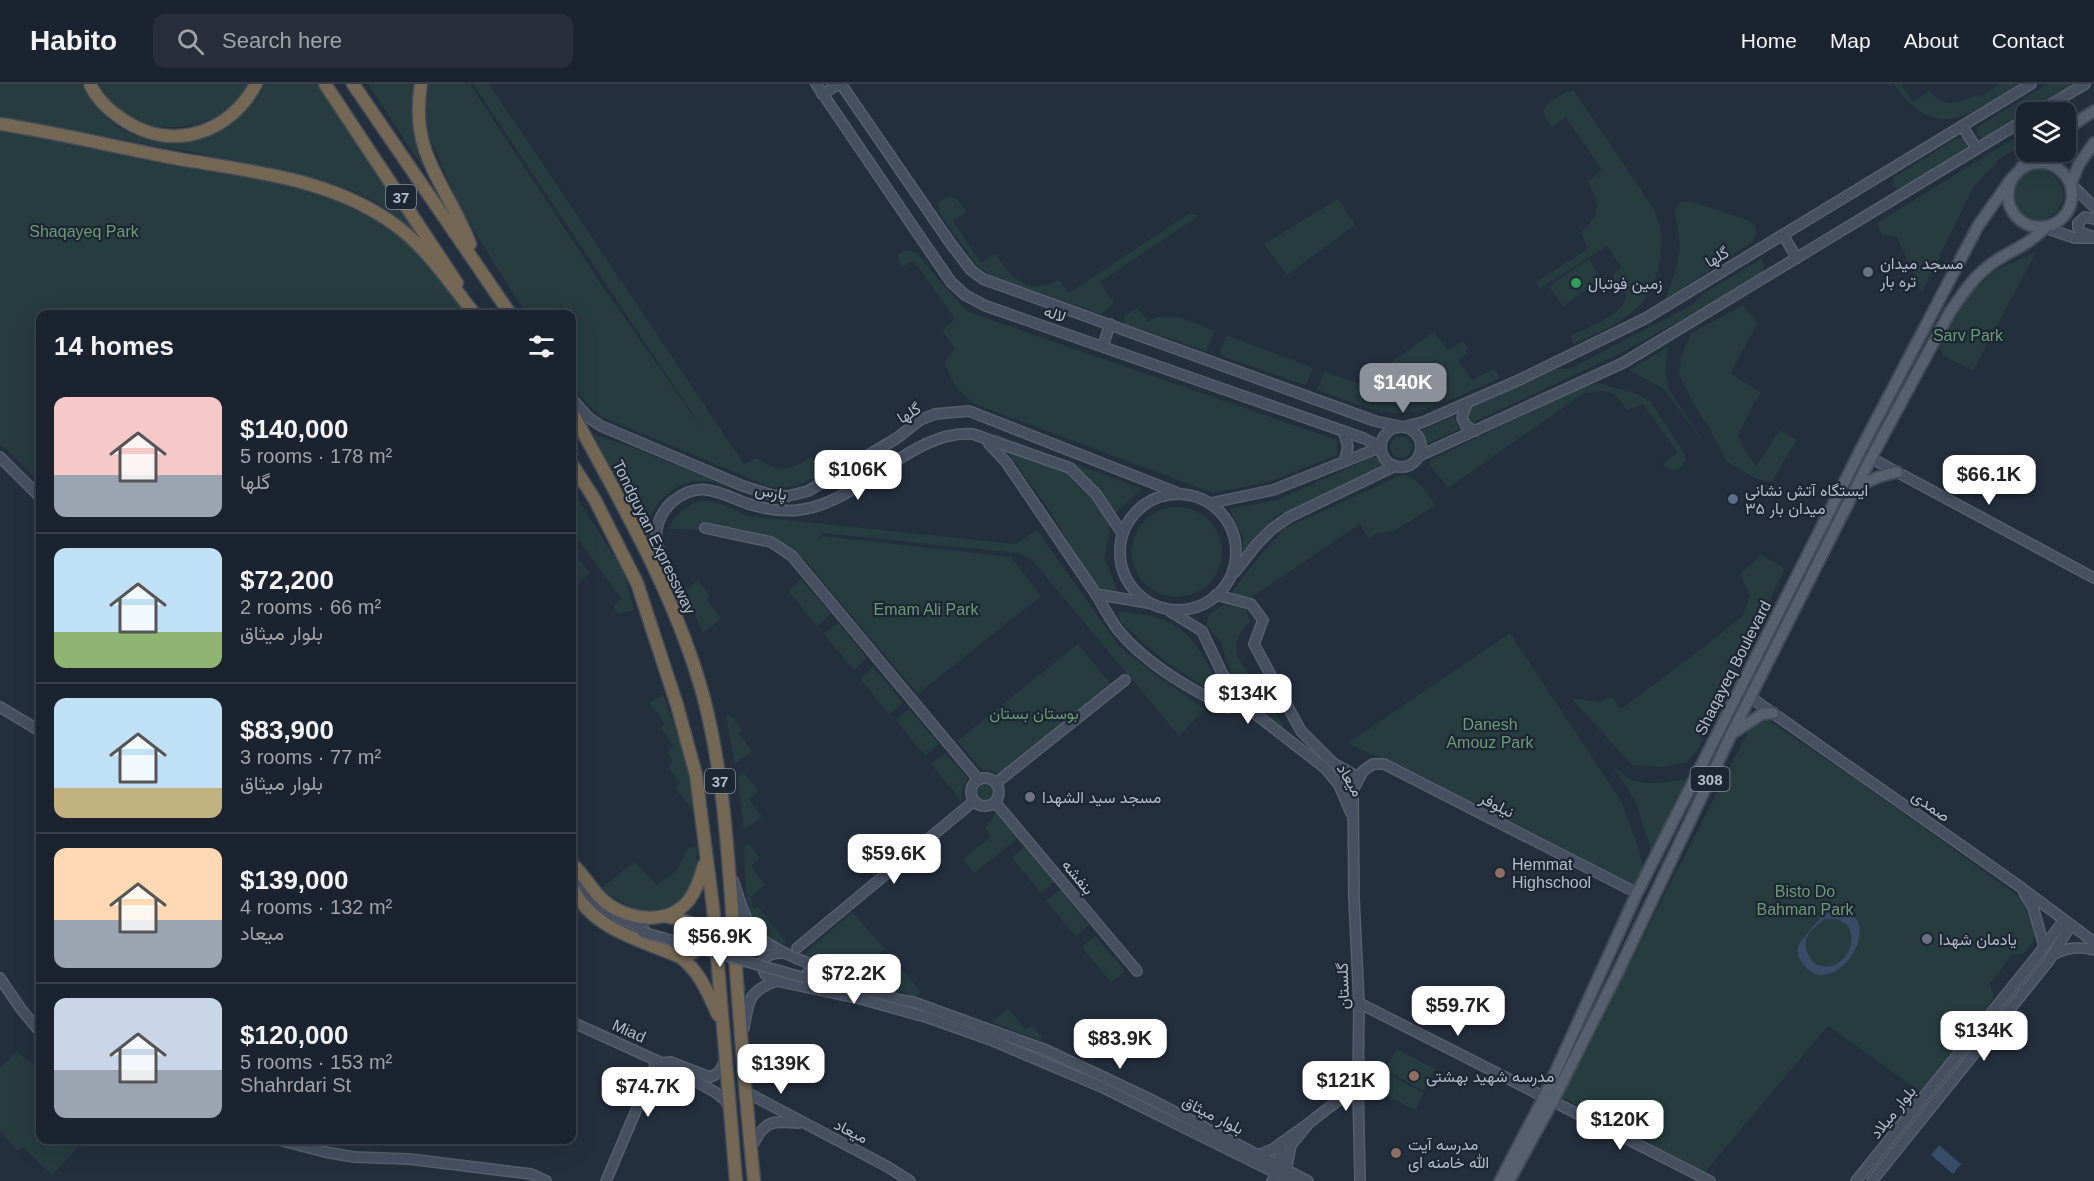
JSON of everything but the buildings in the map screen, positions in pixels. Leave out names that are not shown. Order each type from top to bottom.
[{"type":"highway","points":[[90,84],[105,106],[126,122],[156,135],[176,138],[191,135],[220,123],[243,104],[256,84]]},
{"type":"highway","name":"37","points":[[325,84],[454,277],[472,310]]},
{"type":"highway","name":"37","points":[[353,84],[508,310]]},
{"type":"highway","points":[[421,84],[418,108],[421,141],[438,183],[466,234],[478,265]]},
{"type":"highway","points":[[0,124],[281,177],[340,194],[362,204],[392,223],[421,247],[472,310]]},
{"type":"highway","name":"Tondguyan Expressway","points":[[576,419],[629,516],[680,623],[703,695],[717,759],[729,866],[741,1045],[754,1181]]},
{"type":"highway","name":"37","points":[[576,470],[595,500],[637,583],[677,705],[696,775],[713,907],[736,1181]]},
{"type":"highway","points":[[576,868],[602,900],[631,916],[648,919],[675,911],[688,901],[698,885],[706,857]]},
{"type":"highway","points":[[576,895],[581,904],[596,919],[612,929],[687,962],[705,989],[722,1025]]},
{"type":"highway","points":[[663,916],[688,922],[698,929],[699,946],[696,951],[686,957],[680,957]]},
{"type":"main road","points":[[2076,123],[2094,111]]},
{"type":"main road","points":[[2071,184],[2058,168],[2038,163],[2027,165],[2015,175],[2008,188],[2007,198],[2010,208],[2024,224],[2034,227],[2045,228],[2062,220],[2072,203],[2071,184],[2079,164],[2094,143]]},
{"type":"main road","name":"Shaqayeq Boulevard","points":[[1509,1181],[1548,1099],[1604,962],[1738,691],[1978,226],[2026,162]]},
{"type":"main road","name":"Shaqayeq Boulevard","points":[[1500,1181],[1617,974],[1750,697],[1871,458],[1950,312],[1963,292],[1992,264],[2027,244],[2045,228]]},
{"type":"main road","points":[[1860,451],[1871,458]]},
{"type":"main road","points":[[1857,487],[1878,477],[1897,472]]},
{"type":"main road","points":[[1738,691],[1750,697]]},
{"type":"main road","points":[[1731,735],[1762,714],[1773,714]]},
{"type":"main road","points":[[1604,962],[1603,971],[1606,978],[1609,979],[1617,974]]},
{"type":"main road","points":[[1590,992],[1599,990],[1602,993],[1602,1001]]},
{"type":"street","name":"لاله","points":[[816,84],[951,282],[964,296],[986,306],[1381,447]]},
{"type":"street","name":"لاله","points":[[840,84],[971,270],[983,279],[1375,421],[1403,427]]},
{"type":"street","points":[[822,94],[840,84]]},
{"type":"street","name":"گلها","points":[[1403,427],[1423,422],[1467,404],[1646,318],[2031,84]]},
{"type":"street","points":[[2055,102],[2085,84]]},
{"type":"street","points":[[1096,594],[1166,609],[1195,608],[1216,596],[1257,544],[1289,517],[1395,466],[1411,465],[1419,456],[1623,363],[2016,125]]},
{"type":"street","points":[[1962,126],[1977,149]]},
{"type":"street","points":[[2071,184],[2094,207]]},
{"type":"street","points":[[901,208],[918,197]]},
{"type":"street","points":[[2094,219],[2085,217],[2078,223],[2078,228],[2082,233],[2094,238]]},
{"type":"street","points":[[2045,228],[2074,238],[2094,238]]},
{"type":"street","points":[[1783,235],[1797,258]]},
{"type":"street","points":[[1103,346],[1110,324]]},
{"type":"street","name":"گلها","points":[[576,403],[589,418],[601,426],[743,486],[772,495],[788,496],[808,491],[897,438],[920,420],[935,414],[969,411],[1178,493]]},
{"type":"street","points":[[1467,404],[1462,418],[1466,426],[1475,431]]},
{"type":"street","points":[[1395,466],[1385,459],[1381,447],[1390,430],[1403,427],[1419,437],[1421,444],[1419,456]]},
{"type":"street","points":[[1344,432],[1348,447],[1344,462]]},
{"type":"street","name":"پارس","points":[[680,623],[660,553],[656,530],[662,514],[686,492],[714,490],[749,504],[771,509],[795,511],[809,509],[829,504],[932,441],[961,433],[973,434],[1070,468],[1096,494],[1122,533]]},
{"type":"street","points":[[989,444],[1006,462],[1117,628],[1145,657],[1178,680],[1228,708]]},
{"type":"street","points":[[1211,503],[1273,490],[1381,447]]},
{"type":"street","points":[[0,457],[36,493]]},
{"type":"street","points":[[1871,458],[2094,578]]},
{"type":"street","points":[[1150,604],[1128,583],[1121,568],[1119,553],[1126,523],[1136,510],[1148,501],[1163,495],[1178,493],[1201,497],[1222,512],[1235,537],[1236,558],[1230,578]]},
{"type":"street","points":[[705,528],[771,542],[792,556],[978,779]]},
{"type":"street","points":[[1216,596],[1251,604],[1263,620],[1254,644],[1301,731],[1334,763],[1358,777]]},
{"type":"street","name":"میعاد","points":[[1166,609],[1202,631],[1222,673],[1249,709],[1325,768],[1348,804],[1353,821]]},
{"type":"street","points":[[996,783],[1125,680]]},
{"type":"street","name":"صمدی","points":[[1750,697],[2019,886],[2094,942]]},
{"type":"street","points":[[0,707],[36,729]]},
{"type":"street","points":[[1293,744],[1301,731]]},
{"type":"street","name":"نیلوفر","points":[[1358,777],[1373,764],[1384,764],[1637,893]]},
{"type":"street","points":[[986,777],[996,783],[999,795],[995,802],[986,806],[974,801],[971,796],[971,787],[978,779],[986,777]]},
{"type":"street","name":"گلستان","points":[[1358,777],[1353,790],[1353,821],[1359,1003],[1360,1181]]},
{"type":"street","points":[[797,948],[974,801]]},
{"type":"street","name":"بنفشه","points":[[995,802],[1137,971]]},
{"type":"street","points":[[729,866],[745,917],[754,932],[765,942],[784,953],[911,1004]]},
{"type":"street","points":[[576,872],[602,909]]},
{"type":"street","points":[[576,885],[616,921],[642,932],[805,978],[911,1004]]},
{"type":"street","points":[[2019,886],[2033,907],[2044,946]]},
{"type":"street","name":"بلوار میثاق","points":[[602,909],[644,928],[901,1000],[1046,1050],[1152,1100],[1258,1155],[1277,1174],[1308,1181]]},
{"type":"street","name":"بلوار میلاد","points":[[1856,1181],[2044,946],[2068,922]]},
{"type":"street","name":"بلوار میلاد","points":[[1872,1181],[2052,956],[2068,922]]},
{"type":"street","points":[[2052,956],[2063,950],[2088,948],[2094,950]]},
{"type":"street","points":[[777,981],[765,974],[761,965],[767,956],[784,953]]},
{"type":"street","points":[[0,978],[36,1027]]},
{"type":"street","points":[[741,1045],[751,996],[766,984],[777,981]]},
{"type":"street","name":"بلوار میثاق","points":[[777,981],[861,999],[930,1018],[991,1040],[1104,1088],[1292,1181]]},
{"type":"street","points":[[1359,1003],[1710,1181]]},
{"type":"street","name":"بلوار میثاق","points":[[911,1004],[930,1018]]},
{"type":"street","name":"Miad","points":[[576,1024],[660,1062],[715,1092],[725,1100],[730,1110]]},
{"type":"street","points":[[1966,1046],[1975,1053]]},
{"type":"street","points":[[606,1181],[660,1062],[671,1062],[710,1077],[721,1071],[726,1057]]},
{"type":"street","points":[[1258,1155],[1266,1153],[1309,1124],[1358,1085]]},
{"type":"street","name":"میعاد","points":[[746,1092],[888,1167],[910,1181]]},
{"type":"street","points":[[751,1150],[759,1132],[768,1124],[802,1123]]},
{"type":"street","points":[[1277,1174],[1291,1145],[1309,1124]]},
{"type":"street","points":[[1277,1174],[1282,1142]]},
{"type":"street","points":[[294,1144],[354,1156],[409,1159],[531,1174],[546,1181]]},
{"type":"green space","points":[[0,84],[82,84],[97,107],[125,131],[137,137],[186,141],[218,132],[232,123],[245,113],[265,84],[319,84],[415,229],[411,229],[381,205],[351,190],[319,180],[250,163],[0,117]]},
{"type":"green space","points":[[99,84],[251,84],[235,104],[220,115],[190,125],[174,127],[144,123],[131,117],[118,109]]},
{"type":"green space","points":[[368,84],[416,84],[414,126],[423,168]]},
{"type":"green space","points":[[429,84],[470,84],[603,287],[708,437],[473,84],[489,84],[744,464],[757,458],[772,467],[784,469],[811,457],[822,472],[796,485],[768,486],[602,417],[587,404],[576,389],[576,310],[524,310],[462,212],[423,122]]},
{"type":"green space","points":[[1894,84],[1901,84],[1913,102],[1929,91],[1941,101],[1952,103],[1978,95],[1981,97],[2000,84],[2019,84],[1969,113],[1954,118],[1939,119],[1924,114],[1909,103]]},
{"type":"green space","points":[[2047,84],[2076,84],[2046,102],[2018,102]]},
{"type":"green space","points":[[1568,91],[1574,91],[1652,206],[1659,223],[1661,238],[1657,272],[1642,302],[1621,320],[1574,344],[1570,336],[1613,314],[1625,302],[1626,295],[1612,276],[1621,267],[1607,246],[1539,289],[1536,282],[1588,249],[1581,233],[1593,220],[1597,209],[1597,203],[1588,181],[1602,170],[1566,117],[1552,127],[1544,114],[1549,103]]},
{"type":"green space","points":[[2016,103],[2016,120],[1987,138],[1977,135],[1977,127]]},
{"type":"green space","name":"Shaqayeq Park","points":[[0,131],[106,149],[260,180],[315,193],[337,201],[397,229],[456,297],[464,310],[36,310],[36,479],[8,450],[0,446]]},
{"type":"green space","points":[[2016,137],[2016,149],[1999,159],[1973,188],[1922,292],[1897,237],[1882,235],[1877,223]]},
{"type":"green space","points":[[1957,138],[1962,138],[1969,143],[1968,150],[1903,189],[1893,186],[1893,178]]},
{"type":"green space","points":[[2038,170],[2056,177],[2063,195],[2056,213],[2038,220],[2020,213],[2013,195],[2020,177]]},
{"type":"green space","points":[[950,196],[958,200],[967,212],[953,221],[981,263],[995,254],[1008,271],[1022,282],[1038,286],[1059,280],[1069,293],[1190,213],[1198,216],[1100,282],[1114,303],[1101,314],[992,276],[977,265],[940,214],[939,201]]},
{"type":"green space","points":[[1338,199],[1355,225],[1287,275],[1264,244]]},
{"type":"green space","points":[[1690,201],[1750,221],[1755,228],[1756,235],[1753,241],[1665,300],[1676,270],[1680,246],[1675,209],[1681,202]]},
{"type":"green space","points":[[907,250],[917,253],[968,312],[1337,440],[1337,455],[1269,482],[1213,493],[972,403],[954,384],[944,362],[955,349],[942,330],[955,319],[914,261],[901,267],[899,254]]},
{"type":"green space","name":"Sarv Park","points":[[2036,252],[1973,371],[1944,356],[1938,344],[1960,304],[1996,270]]},
{"type":"green space","name":"زمین فوتبال","points":[[1589,259],[1602,279],[1563,306],[1549,286]]},
{"type":"green space","points":[[1761,259],[1765,265],[1762,273],[1703,308],[1617,355],[1472,423],[1467,421],[1467,410],[1557,369],[1569,369],[1694,304],[1704,293]]},
{"type":"green space","points":[[1743,305],[1758,323],[1730,373],[1761,393],[1753,404],[1738,436],[1742,446],[1756,466],[1780,430],[1797,440],[1771,482],[1757,479],[1727,462],[1679,374],[1681,357],[1691,333]]},
{"type":"green space","points":[[1137,308],[1148,321],[1165,316],[1181,318],[1214,331],[1207,351],[1125,324],[1124,316]]},
{"type":"green space","points":[[1434,332],[1448,350],[1463,341],[1468,347],[1465,350],[1467,353],[1458,360],[1472,380],[1494,369],[1500,378],[1438,405],[1403,413],[1370,409],[1317,390],[1324,372],[1360,384]]},
{"type":"green space","points":[[1228,336],[1313,368],[1307,383],[1305,385],[1222,356],[1220,352]]},
{"type":"green space","points":[[1668,347],[1665,372],[1669,389],[1704,443],[1664,389],[1629,370]]},
{"type":"green space","points":[[1598,383],[1637,394],[1651,402],[1684,453],[1686,459],[1683,466],[1670,470],[1662,464],[1677,452],[1643,404],[1627,410],[1614,394],[1605,391],[1584,393],[1448,488],[1429,464],[1431,460],[1578,389]]},
{"type":"green space","points":[[1454,416],[1459,429],[1425,445],[1419,432]]},
{"type":"green space","points":[[993,433],[1142,489],[1113,515],[1104,558],[1118,591],[1097,588],[1045,504]]},
{"type":"green space","points":[[593,434],[629,446],[750,495],[706,481],[681,485],[664,497],[651,514],[648,533],[652,545]]},
{"type":"green space","points":[[1401,436],[1409,439],[1412,447],[1409,455],[1401,458],[1393,455],[1390,447],[1393,439]]},
{"type":"green space","points":[[1373,457],[1378,458],[1381,464],[1375,470],[1275,517],[1243,552],[1243,538],[1230,509],[1277,500]]},
{"type":"green space","points":[[1403,474],[1414,479],[1422,487],[1435,506],[1394,531],[1379,533],[1368,538],[1360,524],[1249,599],[1230,595],[1253,564],[1284,529]]},
{"type":"green space","points":[[576,495],[624,572],[634,610],[618,614],[614,607],[621,598],[576,536]]},
{"type":"green space","name":"Emam Ali Park","points":[[704,500],[719,503],[747,516],[1015,544],[1037,530],[1119,646],[1205,709],[1179,736],[1032,560],[1019,553],[822,533],[815,543],[823,536],[1011,557],[1041,596],[918,694],[802,557],[799,559],[777,538],[668,529],[682,510]]},
{"type":"green space","points":[[1177,507],[1202,515],[1214,527],[1222,552],[1214,577],[1202,589],[1177,597],[1152,589],[1140,577],[1132,552],[1140,527],[1152,515]]},
{"type":"green space","points":[[576,555],[590,573],[576,585]]},
{"type":"green space","points":[[1761,555],[1785,568],[1697,751],[1687,762],[1663,767],[1632,765],[1571,698],[1600,702],[1611,696],[1620,709],[1666,676],[1743,616],[1750,595],[1740,574]]},
{"type":"green space","points":[[801,579],[831,614],[817,626],[788,590]]},
{"type":"green space","points":[[698,580],[710,596],[707,600],[721,619],[703,633],[685,591]]},
{"type":"green space","points":[[1224,605],[1245,607],[1250,621],[1238,636],[1236,655],[1284,726],[1280,728],[1261,718],[1236,687],[1220,640],[1206,626],[1209,614]]},
{"type":"green space","points":[[1118,612],[1142,614],[1176,626],[1198,648],[1225,701],[1165,661],[1120,622]]},
{"type":"green space","points":[[838,623],[867,658],[854,670],[824,634]]},
{"type":"green space","name":"Danesh Amouz Park","points":[[1510,633],[1621,801],[1643,867],[1633,887],[1553,843],[1348,743]]},
{"type":"green space","name":"بوستان بستان","points":[[1078,644],[1111,684],[1000,773],[981,769],[957,741]]},
{"type":"green space","points":[[873,667],[903,703],[889,714],[860,678]]},
{"type":"green space","points":[[663,694],[689,768],[697,806],[692,809],[675,788],[680,783],[669,768],[672,760],[667,752],[674,746],[661,728],[665,723],[650,703]]},
{"type":"green space","points":[[909,709],[939,744],[925,756],[896,720]]},
{"type":"green space","points":[[730,715],[743,730],[739,734],[752,751],[735,764],[726,717]]},
{"type":"green space","name":"Bisto Do Bahman Park","points":[[1765,718],[1864,785],[2024,900],[2032,912],[2035,933],[2029,947],[2022,954],[2012,955],[1990,983],[1994,998],[1921,1092],[1828,1026],[1705,1172],[1561,1097],[1752,724]]},
{"type":"green space","points":[[945,753],[968,778],[963,786],[961,800],[931,764]]},
{"type":"green space","points":[[1612,765],[1635,781],[1658,783],[1688,779],[1651,851],[1636,802]]},
{"type":"green space","points":[[743,772],[759,791],[749,799],[762,817],[744,830],[738,777]]},
{"type":"green space","points":[[985,780],[994,783],[997,792],[994,801],[985,804],[976,801],[973,792],[976,783]]},
{"type":"green space","points":[[997,812],[1018,838],[974,873],[963,859],[991,836],[985,828]]},
{"type":"green space","points":[[749,844],[760,858],[751,866],[765,885],[751,896],[753,909],[758,907],[787,943],[782,945],[758,928],[749,910],[744,847]]},
{"type":"green space","points":[[1025,846],[1055,882],[1041,893],[1012,858]]},
{"type":"green space","points":[[697,847],[695,876],[689,890],[679,902],[666,910],[651,913],[638,910],[600,889],[634,862],[657,885],[676,871],[688,848]]},
{"type":"green space","points":[[1060,889],[1089,925],[1076,936],[1046,901]]},
{"type":"green space","points":[[852,912],[885,949],[855,973],[803,955]]},
{"type":"green space","points":[[1095,936],[1125,971],[1111,983],[1082,947]]},
{"type":"green space","points":[[891,957],[921,992],[915,997],[868,976]]},
{"type":"green space","points":[[1008,1008],[1025,1029],[1032,1025],[1042,1037],[1039,1040],[991,1022]]},
{"type":"green space","points":[[1397,1049],[1435,1069],[1424,1091],[1385,1070]]},
{"type":"green space","points":[[17,1052],[36,1067],[36,1144],[88,1144],[85,1147],[79,1146],[52,1175],[23,1147],[18,1151],[0,1130],[0,1068]]},
{"type":"green space","points":[[1385,1073],[1424,1093],[1415,1110],[1376,1090]]},
{"type":"water","points":[[1834,910],[1849,913],[1857,920],[1860,931],[1858,943],[1843,966],[1832,973],[1815,974],[1801,961],[1798,956],[1798,947],[1818,921]],"holes":[[[1825,919],[1838,920],[1847,925],[1851,934],[1848,953],[1832,966],[1817,965],[1807,952],[1807,937]]]},
{"type":"water","points":[[1939,1145],[1961,1164],[1953,1174],[1931,1155]]},
{"type":"place","name":"مسجد میدان تره بار","points":[[1868,272]]},
{"type":"place","name":"زمین فوتبال","points":[[1576,283]]},
{"type":"place","name":"ایستگاه آتش نشانی ۳۵ میدان بار","points":[[1733,499]]},
{"type":"place","name":"مسجد سید الشهدا","points":[[1030,797]]},
{"type":"place","name":"Hemmat Highschool","points":[[1500,873]]},
{"type":"place","name":"یادمان شهدا","points":[[1927,939]]},
{"type":"place","name":"مدرسه شهید بهشتی","points":[[1414,1076]]},
{"type":"place","name":"مدرسه آیت الله خامنه ای","points":[[1396,1153]]}]
